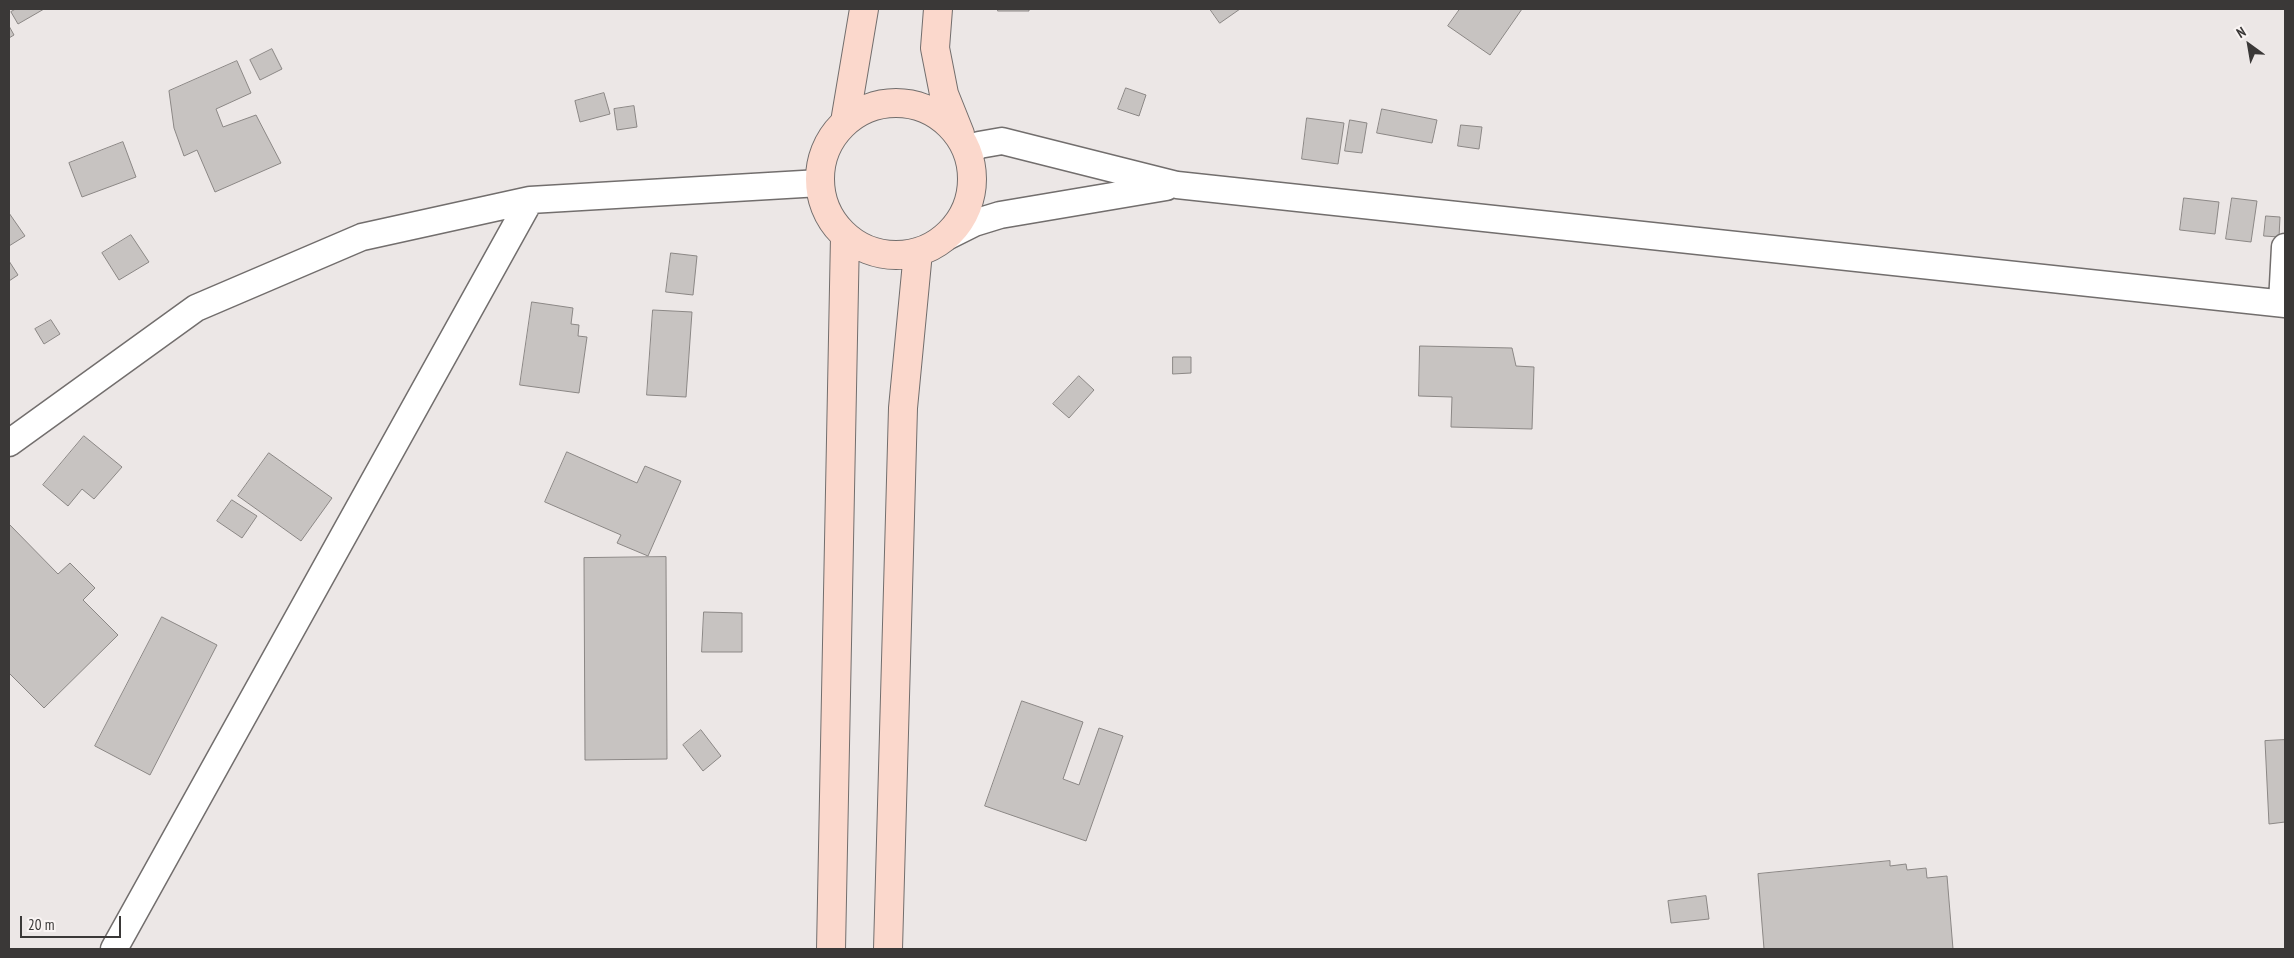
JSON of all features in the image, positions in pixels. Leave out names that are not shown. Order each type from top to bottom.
[{"type":"main road","points":[[845,122],[864,9]]},
{"type":"main road","points":[[938,9],[935,48],[940,76],[944,94],[965,147],[973,183],[965,212],[946,236],[918,252],[892,255],[867,250],[845,236],[829,215],[823,203],[820,184],[821,160],[830,140],[845,122],[876,105],[912,104],[945,119],[965,147]]},
{"type":"main road","points":[[831,949],[845,236]]},
{"type":"main road","points":[[888,949],[904,408],[918,252]]},
{"type":"street","points":[[965,147],[1002,141],[1177,185],[2284,304],[2285,247]]},
{"type":"street","points":[[9,443],[196,308],[362,237],[530,200],[820,184]]},
{"type":"street","points":[[946,236],[974,223],[1000,215],[1177,185]]},
{"type":"street","points":[[114,949],[530,200]]},
{"type":"building","points":[[16,9],[44,9],[18,24],[11,12]]},
{"type":"building","points":[[998,9],[1029,9],[1029,11],[998,11]]},
{"type":"building","points":[[1210,9],[1240,9],[1220,23]]},
{"type":"building","points":[[1460,9],[1522,9],[1490,55],[1448,26]]},
{"type":"building","points":[[9,26],[14,35],[9,38]]},
{"type":"building","points":[[272,49],[282,69],[260,80],[250,60]]},
{"type":"building","points":[[237,61],[251,93],[216,109],[223,127],[256,115],[281,163],[215,192],[197,150],[184,156],[174,128],[169,91]]},
{"type":"building","points":[[1126,88],[1146,95],[1139,116],[1118,109]]},
{"type":"building","points":[[604,93],[610,114],[580,122],[575,101]]},
{"type":"building","points":[[634,106],[637,127],[617,130],[614,109]]},
{"type":"building","points":[[1382,109],[1437,120],[1432,143],[1377,133]]},
{"type":"building","points":[[1307,118],[1344,123],[1338,164],[1302,159]]},
{"type":"building","points":[[1350,120],[1367,123],[1362,153],[1345,151]]},
{"type":"building","points":[[1461,125],[1482,127],[1479,149],[1458,146]]},
{"type":"building","points":[[123,142],[136,177],[82,197],[69,163]]},
{"type":"building","points":[[2184,198],[2219,202],[2215,234],[2180,230]]},
{"type":"building","points":[[2232,198],[2257,201],[2251,242],[2226,239]]},
{"type":"building","points":[[9,213],[25,236],[9,246]]},
{"type":"building","points":[[2266,216],[2280,217],[2279,237],[2264,236]]},
{"type":"building","points":[[131,235],[149,262],[119,280],[102,253]]},
{"type":"building","points":[[671,253],[697,256],[693,295],[666,292]]},
{"type":"building","points":[[9,261],[18,275],[9,281]]},
{"type":"building","points":[[532,302],[573,308],[571,324],[579,325],[578,336],[587,337],[579,393],[520,385]]},
{"type":"building","points":[[653,310],[692,312],[686,397],[647,395]]},
{"type":"building","points":[[51,320],[60,334],[44,344],[35,329]]},
{"type":"building","points":[[1420,346],[1512,348],[1516,366],[1534,367],[1532,429],[1451,427],[1452,397],[1419,396]]},
{"type":"building","points":[[1173,357],[1191,357],[1191,373],[1173,374]]},
{"type":"building","points":[[1079,376],[1094,390],[1069,418],[1053,404]]},
{"type":"building","points":[[84,436],[122,467],[94,499],[82,489],[68,506],[43,485]]},
{"type":"building","points":[[567,452],[637,483],[645,466],[681,481],[648,556],[617,543],[621,535],[545,502]]},
{"type":"building","points":[[269,453],[332,498],[301,541],[238,496]]},
{"type":"building","points":[[232,500],[257,516],[242,538],[217,521]]},
{"type":"building","points":[[9,524],[58,574],[70,563],[95,588],[83,600],[118,635],[44,708],[9,673]]},
{"type":"building","points":[[666,557],[667,759],[585,760],[584,558]]},
{"type":"building","points":[[704,612],[742,613],[742,652],[702,652]]},
{"type":"building","points":[[162,617],[217,645],[150,775],[95,746]]},
{"type":"building","points":[[1022,701],[1083,722],[1063,779],[1079,785],[1099,728],[1123,736],[1086,841],[985,806]]},
{"type":"building","points":[[701,730],[721,756],[703,771],[683,745]]},
{"type":"building","points":[[2285,740],[2285,822],[2269,824],[2265,741]]},
{"type":"building","points":[[1890,861],[1890,866],[1906,864],[1907,870],[1926,868],[1927,878],[1947,876],[1953,949],[1764,949],[1758,874]]},
{"type":"building","points":[[1706,896],[1709,919],[1671,923],[1668,901]]}]
